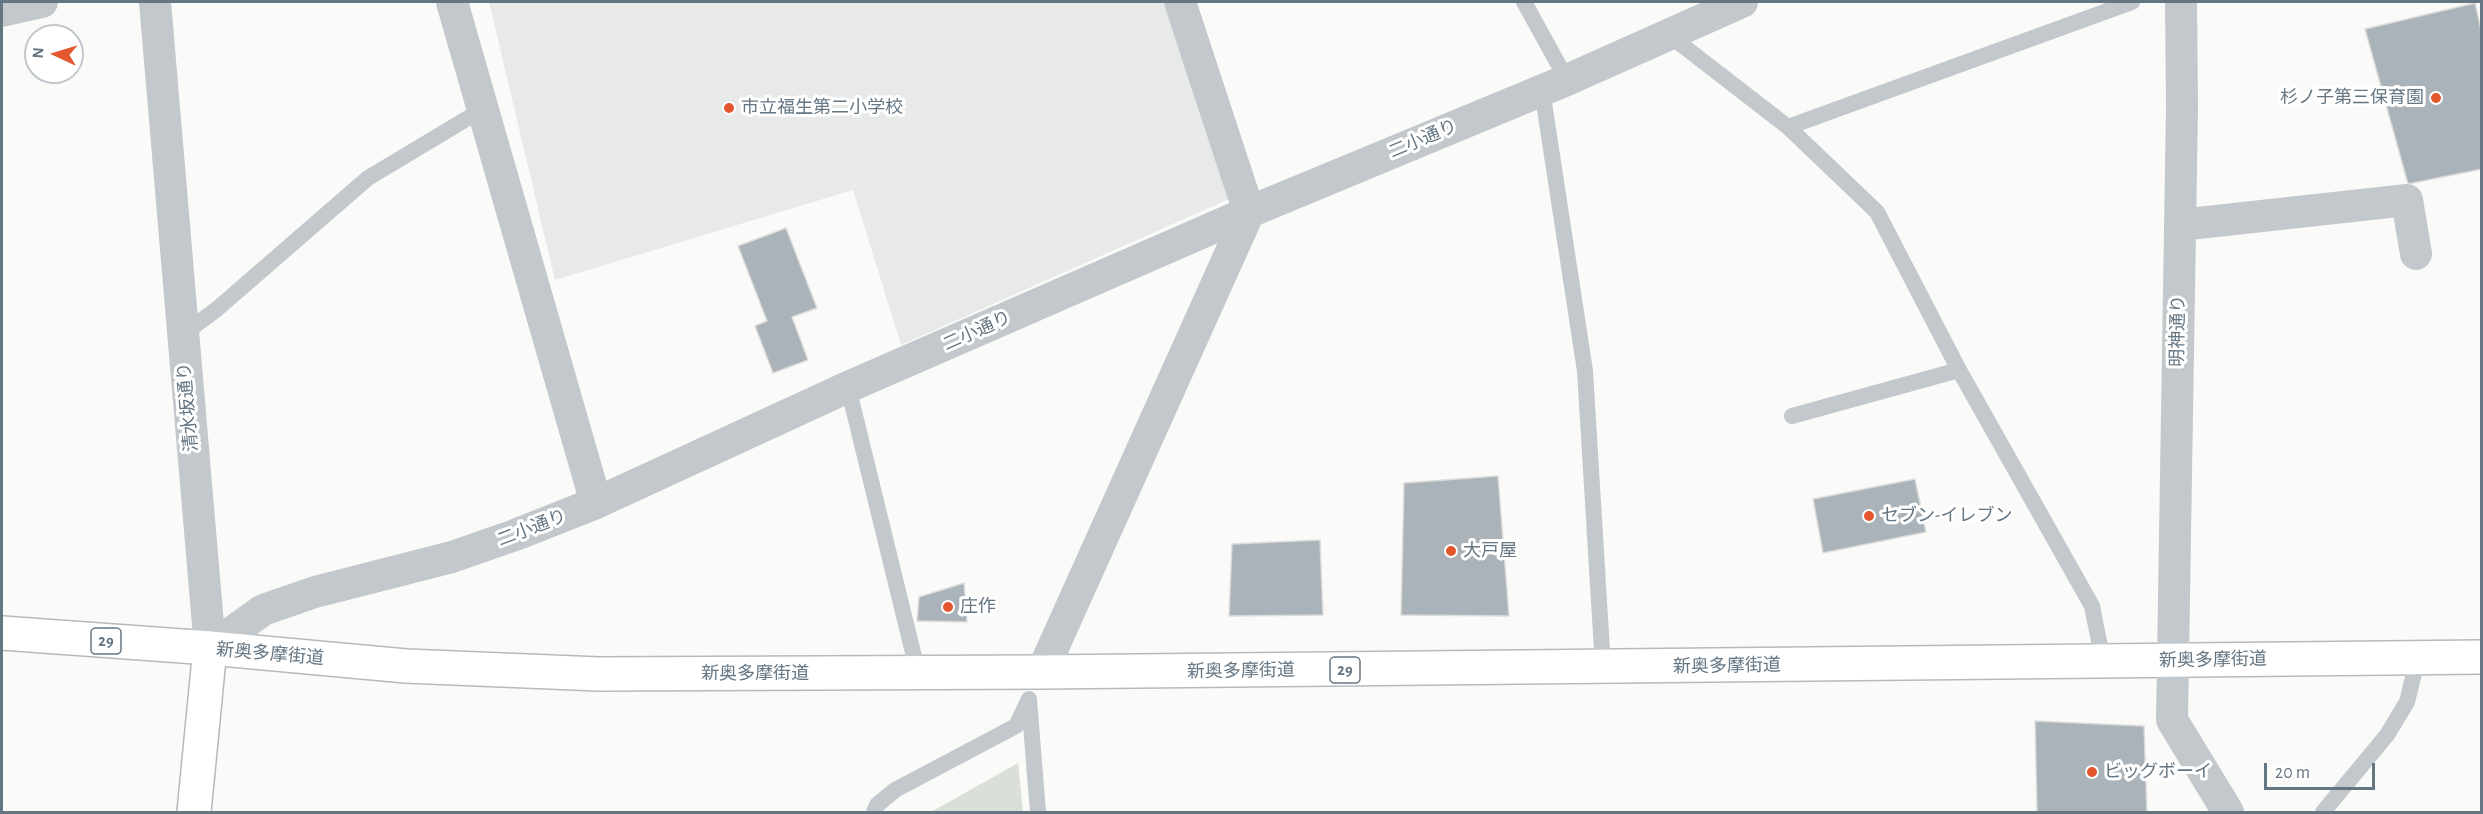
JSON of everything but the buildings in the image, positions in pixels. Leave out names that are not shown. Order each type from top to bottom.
[{"type":"main road","name":"新奥多摩街道","points":[[2,633],[210,648],[406,666],[565,673],[918,673],[1036,686],[1603,667],[2481,657]]},
{"type":"main road","name":"清水坂通り","points":[[194,813],[210,648]]},
{"type":"street","points":[[2,11],[42,2]]},
{"type":"street","name":"清水坂通り","points":[[155,2],[210,648]]},
{"type":"street","points":[[452,2],[596,503]]},
{"type":"street","points":[[1036,686],[1249,212],[1180,2]]},
{"type":"street","name":"二小通り","points":[[210,648],[262,610],[315,592],[452,557],[596,503],[848,387],[1249,212],[1554,85],[1740,2]]},
{"type":"street","name":"明神通り","points":[[2181,2],[2172,720],[2228,813]]},
{"type":"street","points":[[2180,225],[2408,200],[2416,254]]},
{"type":"lane","points":[[1524,2],[1554,85],[1585,372],[1603,667]]},
{"type":"lane","points":[[1788,127],[2132,2]]},
{"type":"lane","points":[[1669,35],[1788,127],[1877,212],[1959,370],[2053,533],[2092,606],[2103,661]]},
{"type":"lane","points":[[182,335],[217,309],[368,178],[483,109]]},
{"type":"lane","points":[[1792,416],[1959,370]]},
{"type":"lane","points":[[848,387],[918,673]]},
{"type":"lane","points":[[2323,813],[2387,735],[2407,702],[2418,657]]},
{"type":"lane","points":[[874,813],[877,805],[895,790],[1016,726],[1036,686]]},
{"type":"lane","points":[[1036,686],[1038,813]]},
{"type":"shaded area","points":[[489,2],[1163,2],[1229,199],[901,345],[853,190],[555,280]]},
{"type":"shaded area","points":[[1018,763],[1023,812],[931,812]]},
{"type":"place","name":"杉ノ子第三保育園","points":[[2436,98]]},
{"type":"place","name":"市立福生第二小学校","points":[[729,108]]},
{"type":"place","name":"セブン-イレブン","points":[[1869,516]]},
{"type":"place","name":"大戸屋","points":[[1451,551]]},
{"type":"place","name":"庄作","points":[[948,607]]},
{"type":"place","name":"ビッグボーイ","points":[[2092,772]]}]
